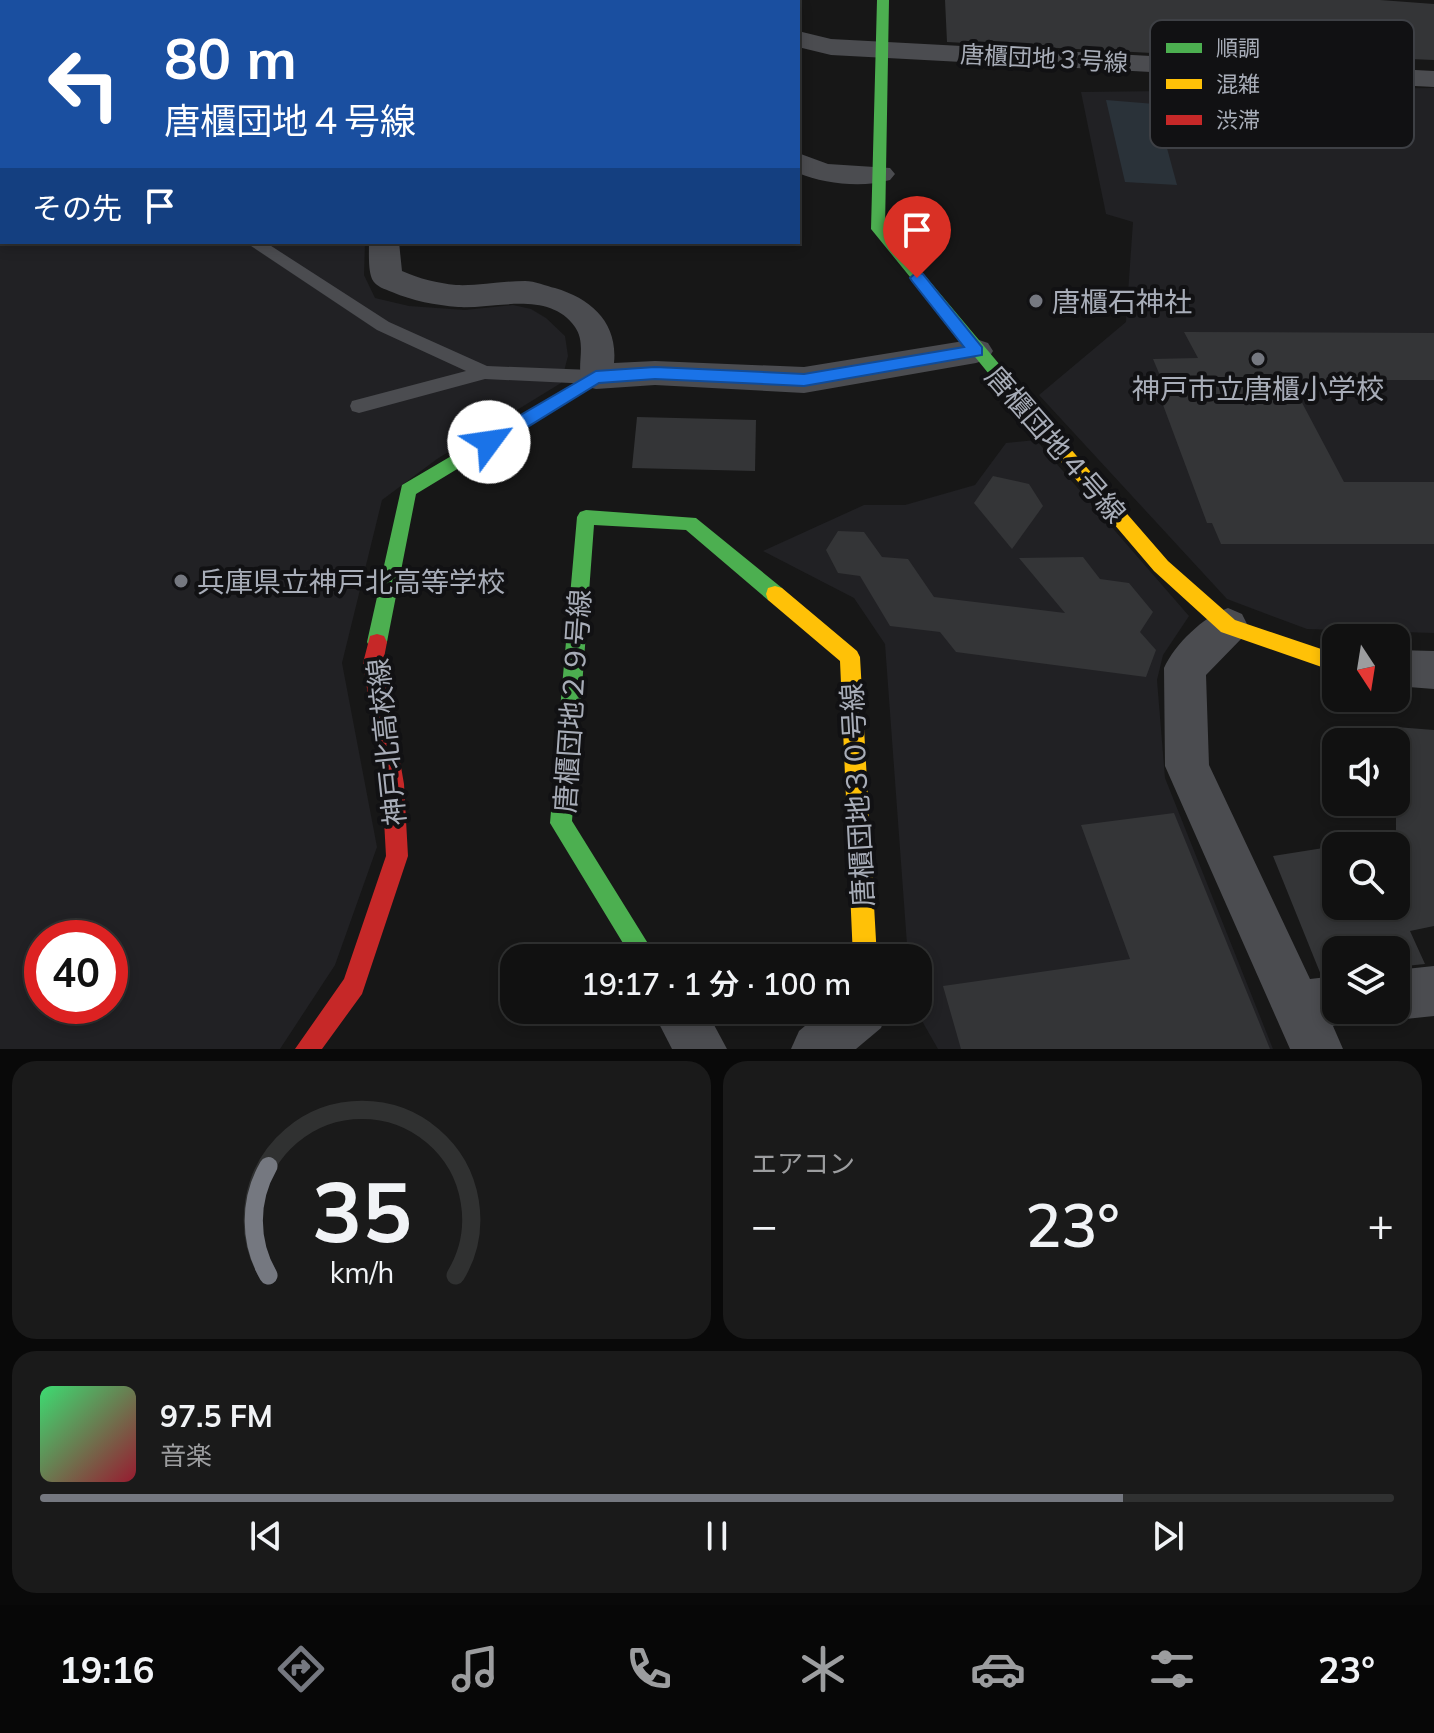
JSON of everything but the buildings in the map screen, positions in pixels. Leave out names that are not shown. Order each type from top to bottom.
[{"type":"street","name":"唐櫃団地４号線","points":[[883,0],[878,229],[976,351],[1161,566],[1228,626],[1322,658]]},
{"type":"street","name":"唐櫃団地３号線","points":[[800,39],[831,47],[1150,64]]},
{"type":"street","name":"唐櫃団地３号線","points":[[1414,78],[1434,79]]},
{"type":"street","points":[[800,163],[824,173],[880,174]]},
{"type":"street","points":[[384,244],[387,277],[419,291],[460,296],[529,292],[564,302],[589,320],[599,347],[596,377]]},
{"type":"street","name":"神戸北高校線","points":[[307,1049],[354,986],[397,856],[393,784],[373,663],[408,490],[596,377],[655,373],[804,380],[976,351]]},
{"type":"street","name":"唐櫃団地２９号線","points":[[586,517],[561,823],[636,944]]},
{"type":"street","name":"唐櫃団地３０号線","points":[[586,517],[690,523],[850,657],[864,944]]},
{"type":"street","points":[[1228,626],[1185,668],[1187,766],[1316,1018]]},
{"type":"street","points":[[1410,669],[1434,670]]},
{"type":"street","points":[[1410,994],[1434,991]]},
{"type":"street","points":[[686,1024],[701,1049]]},
{"type":"street","points":[[817,1049],[846,1024]]},
{"type":"lane","points":[[256,244],[383,326],[485,372]]},
{"type":"lane","points":[[359,406],[485,372],[596,377]]},
{"type":"shaded area","name":"神戸市立唐櫃小学校","points":[[1414,88],[1434,88],[1434,633],[1410,632],[1410,624],[1322,624],[1322,629],[1307,629],[1227,599],[1039,395],[1126,322],[1133,222],[1106,214],[1081,92],[1150,91],[1150,148],[1414,148]]},
{"type":"shaded area","points":[[1106,100],[1150,104],[1150,148],[1167,148],[1177,185],[1125,182]]},
{"type":"shaded area","name":"兵庫県立神戸北高等学校","points":[[0,244],[365,244],[364,275],[375,298],[409,306],[465,310],[513,305],[531,309],[565,336],[568,356],[561,383],[437,459],[382,500],[342,663],[377,847],[335,965],[280,1049],[0,1049]]},
{"type":"shaded area","points":[[1036,440],[1189,616],[1163,655],[1157,680],[1165,778],[1273,1049],[938,1049],[924,1024],[932,1024],[932,944],[907,944],[885,644],[854,598],[763,551],[864,505],[905,505],[975,485],[1006,443]]},
{"type":"traffic: fast","points":[[883,0],[878,229],[1056,444]]},
{"type":"traffic: fast","points":[[377,642],[408,490],[596,377]]},
{"type":"traffic: fast","points":[[636,944],[561,823],[586,517],[690,523],[775,594]]},
{"type":"traffic: slow","points":[[1056,444],[1161,566],[1228,626],[1322,658]]},
{"type":"traffic: slow","points":[[775,594],[850,657],[864,944]]},
{"type":"traffic: jam","points":[[307,1049],[354,986],[397,856],[393,784],[373,663],[377,642]]},
{"type":"place","name":"唐櫃石神社","points":[[1036,301]]},
{"type":"place","name":"神戸市立唐櫃小学校","points":[[1258,359]]},
{"type":"place","name":"兵庫県立神戸北高等学校","points":[[181,581]]},
{"type":"route","points":[[489,442],[596,377],[655,373],[804,380],[976,351],[917,278]]}]
